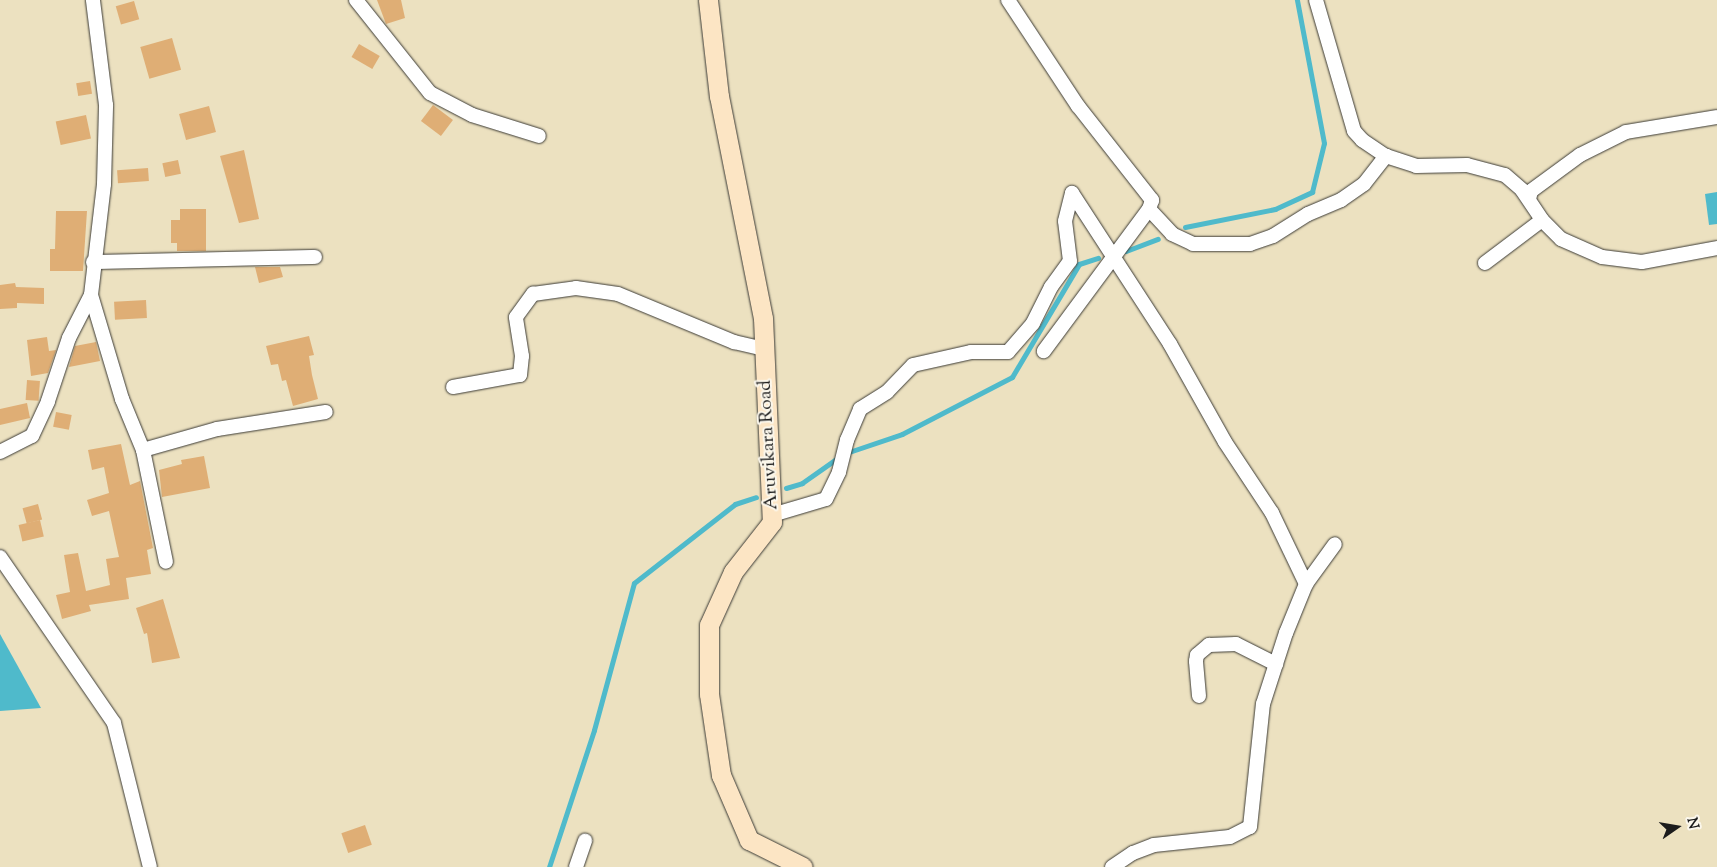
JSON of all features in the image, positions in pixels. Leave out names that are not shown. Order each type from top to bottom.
[{"type":"main road","name":"Aruvikara Road","points":[[708,0],[720,96],[763,318],[772,514],[772,522],[733,572],[709,626],[709,694],[720,774],[749,840],[803,867]]},
{"type":"street","points":[[93,0],[106,105],[104,184],[93,262],[91,295],[122,399],[143,450],[166,562]]},
{"type":"street","points":[[356,0],[430,92],[472,115],[539,136]]},
{"type":"street","points":[[1008,0],[1078,106],[1150,196],[1149,209],[1044,351]]},
{"type":"street","points":[[1316,0],[1354,131],[1362,140],[1386,156],[1416,166],[1468,165],[1495,172],[1513,180],[1529,199],[1542,220],[1561,239],[1602,257],[1642,262],[1717,248]]},
{"type":"street","points":[[1529,199],[1531,191],[1580,155],[1626,132],[1717,117]]},
{"type":"street","points":[[1149,209],[1172,234],[1194,244],[1250,244],[1273,236],[1308,214],[1341,200],[1364,184],[1386,156]]},
{"type":"street","points":[[772,514],[826,499],[839,472],[847,440],[860,409],[887,392],[913,366],[971,352],[1008,352],[1033,323],[1051,287],[1070,261],[1065,221],[1072,193],[1170,344],[1225,442],[1272,514],[1306,584]]},
{"type":"street","points":[[1485,263],[1542,220]]},
{"type":"street","points":[[93,262],[315,258]]},
{"type":"street","points":[[453,387],[520,375],[522,356],[516,317],[534,294],[576,288],[618,294],[734,342],[765,349]]},
{"type":"street","points":[[0,452],[32,436],[48,401],[69,338],[91,295]]},
{"type":"street","points":[[143,450],[217,429],[326,412]]},
{"type":"street","points":[[1115,866],[1133,853],[1154,846],[1230,837],[1250,827],[1263,704],[1306,584],[1335,544]]},
{"type":"street","points":[[0,557],[114,723],[150,867]]},
{"type":"street","points":[[1199,696],[1197,655],[1209,644],[1236,644],[1276,664]]},
{"type":"street","points":[[576,867],[585,841]]},
{"type":"water","points":[[1717,192],[1717,224],[1709,225],[1705,194]]},
{"type":"water","points":[[0,634],[41,708],[0,711]]},
{"type":"building","points":[[377,0],[401,0],[405,18],[386,24]]},
{"type":"building","points":[[134,1],[139,19],[121,25],[116,6]]},
{"type":"building","points":[[172,38],[181,70],[149,79],[140,47]]},
{"type":"building","points":[[359,44],[380,56],[372,69],[352,57]]},
{"type":"building","points":[[90,81],[92,94],[78,96],[76,83]]},
{"type":"building","points":[[433,105],[453,120],[441,136],[421,121]]},
{"type":"building","points":[[209,106],[216,132],[186,140],[179,114]]},
{"type":"building","points":[[86,115],[91,138],[61,145],[56,121]]},
{"type":"building","points":[[244,150],[259,219],[239,223],[220,156]]},
{"type":"building","points":[[178,160],[181,174],[165,177],[162,163]]},
{"type":"building","points":[[148,168],[149,181],[118,183],[117,170]]},
{"type":"building","points":[[180,209],[206,209],[206,251],[177,251],[177,243],[171,243],[171,220],[180,220]]},
{"type":"building","points":[[56,211],[87,211],[83,271],[50,271],[50,249],[55,249]]},
{"type":"building","points":[[255,267],[280,267],[283,277],[259,283]]},
{"type":"building","points":[[15,283],[16,287],[44,288],[44,304],[17,303],[17,308],[0,309],[0,285]]},
{"type":"building","points":[[146,300],[147,318],[115,320],[114,302]]},
{"type":"building","points":[[309,336],[314,355],[309,356],[318,399],[293,406],[286,380],[282,381],[278,364],[271,365],[266,346]]},
{"type":"building","points":[[47,337],[49,351],[56,350],[48,373],[31,376],[27,340]]},
{"type":"building","points":[[96,342],[100,361],[69,367],[75,346]]},
{"type":"building","points":[[27,380],[40,381],[39,401],[26,400]]},
{"type":"building","points":[[27,403],[30,418],[0,425],[0,409]]},
{"type":"building","points":[[56,412],[72,415],[69,430],[53,427]]},
{"type":"building","points":[[121,444],[130,485],[140,481],[153,548],[147,550],[151,574],[126,578],[129,599],[89,605],[91,611],[62,619],[56,595],[70,592],[64,555],[78,553],[86,591],[110,585],[106,559],[119,557],[109,511],[92,516],[87,500],[109,493],[104,467],[92,470],[88,450]]},
{"type":"building","points":[[204,456],[210,488],[162,497],[159,470],[182,464],[181,460]]},
{"type":"building","points":[[38,504],[42,519],[27,524],[23,508]]},
{"type":"building","points":[[40,520],[44,537],[22,542],[19,525]]},
{"type":"building","points":[[163,599],[180,658],[152,663],[147,633],[144,634],[136,608]]},
{"type":"building","points":[[365,825],[372,845],[348,853],[341,833]]},
{"type":"waterway","points":[[1185,227],[1275,209],[1312,192],[1324,143],[1297,0]]},
{"type":"waterway","points":[[1126,251],[1158,239]]},
{"type":"waterway","points":[[846,453],[902,434],[1012,377],[1079,264],[1098,258]]},
{"type":"waterway","points":[[786,488],[802,483],[839,457]]},
{"type":"waterway","points":[[549,867],[594,730],[634,583],[735,504],[756,497]]}]
